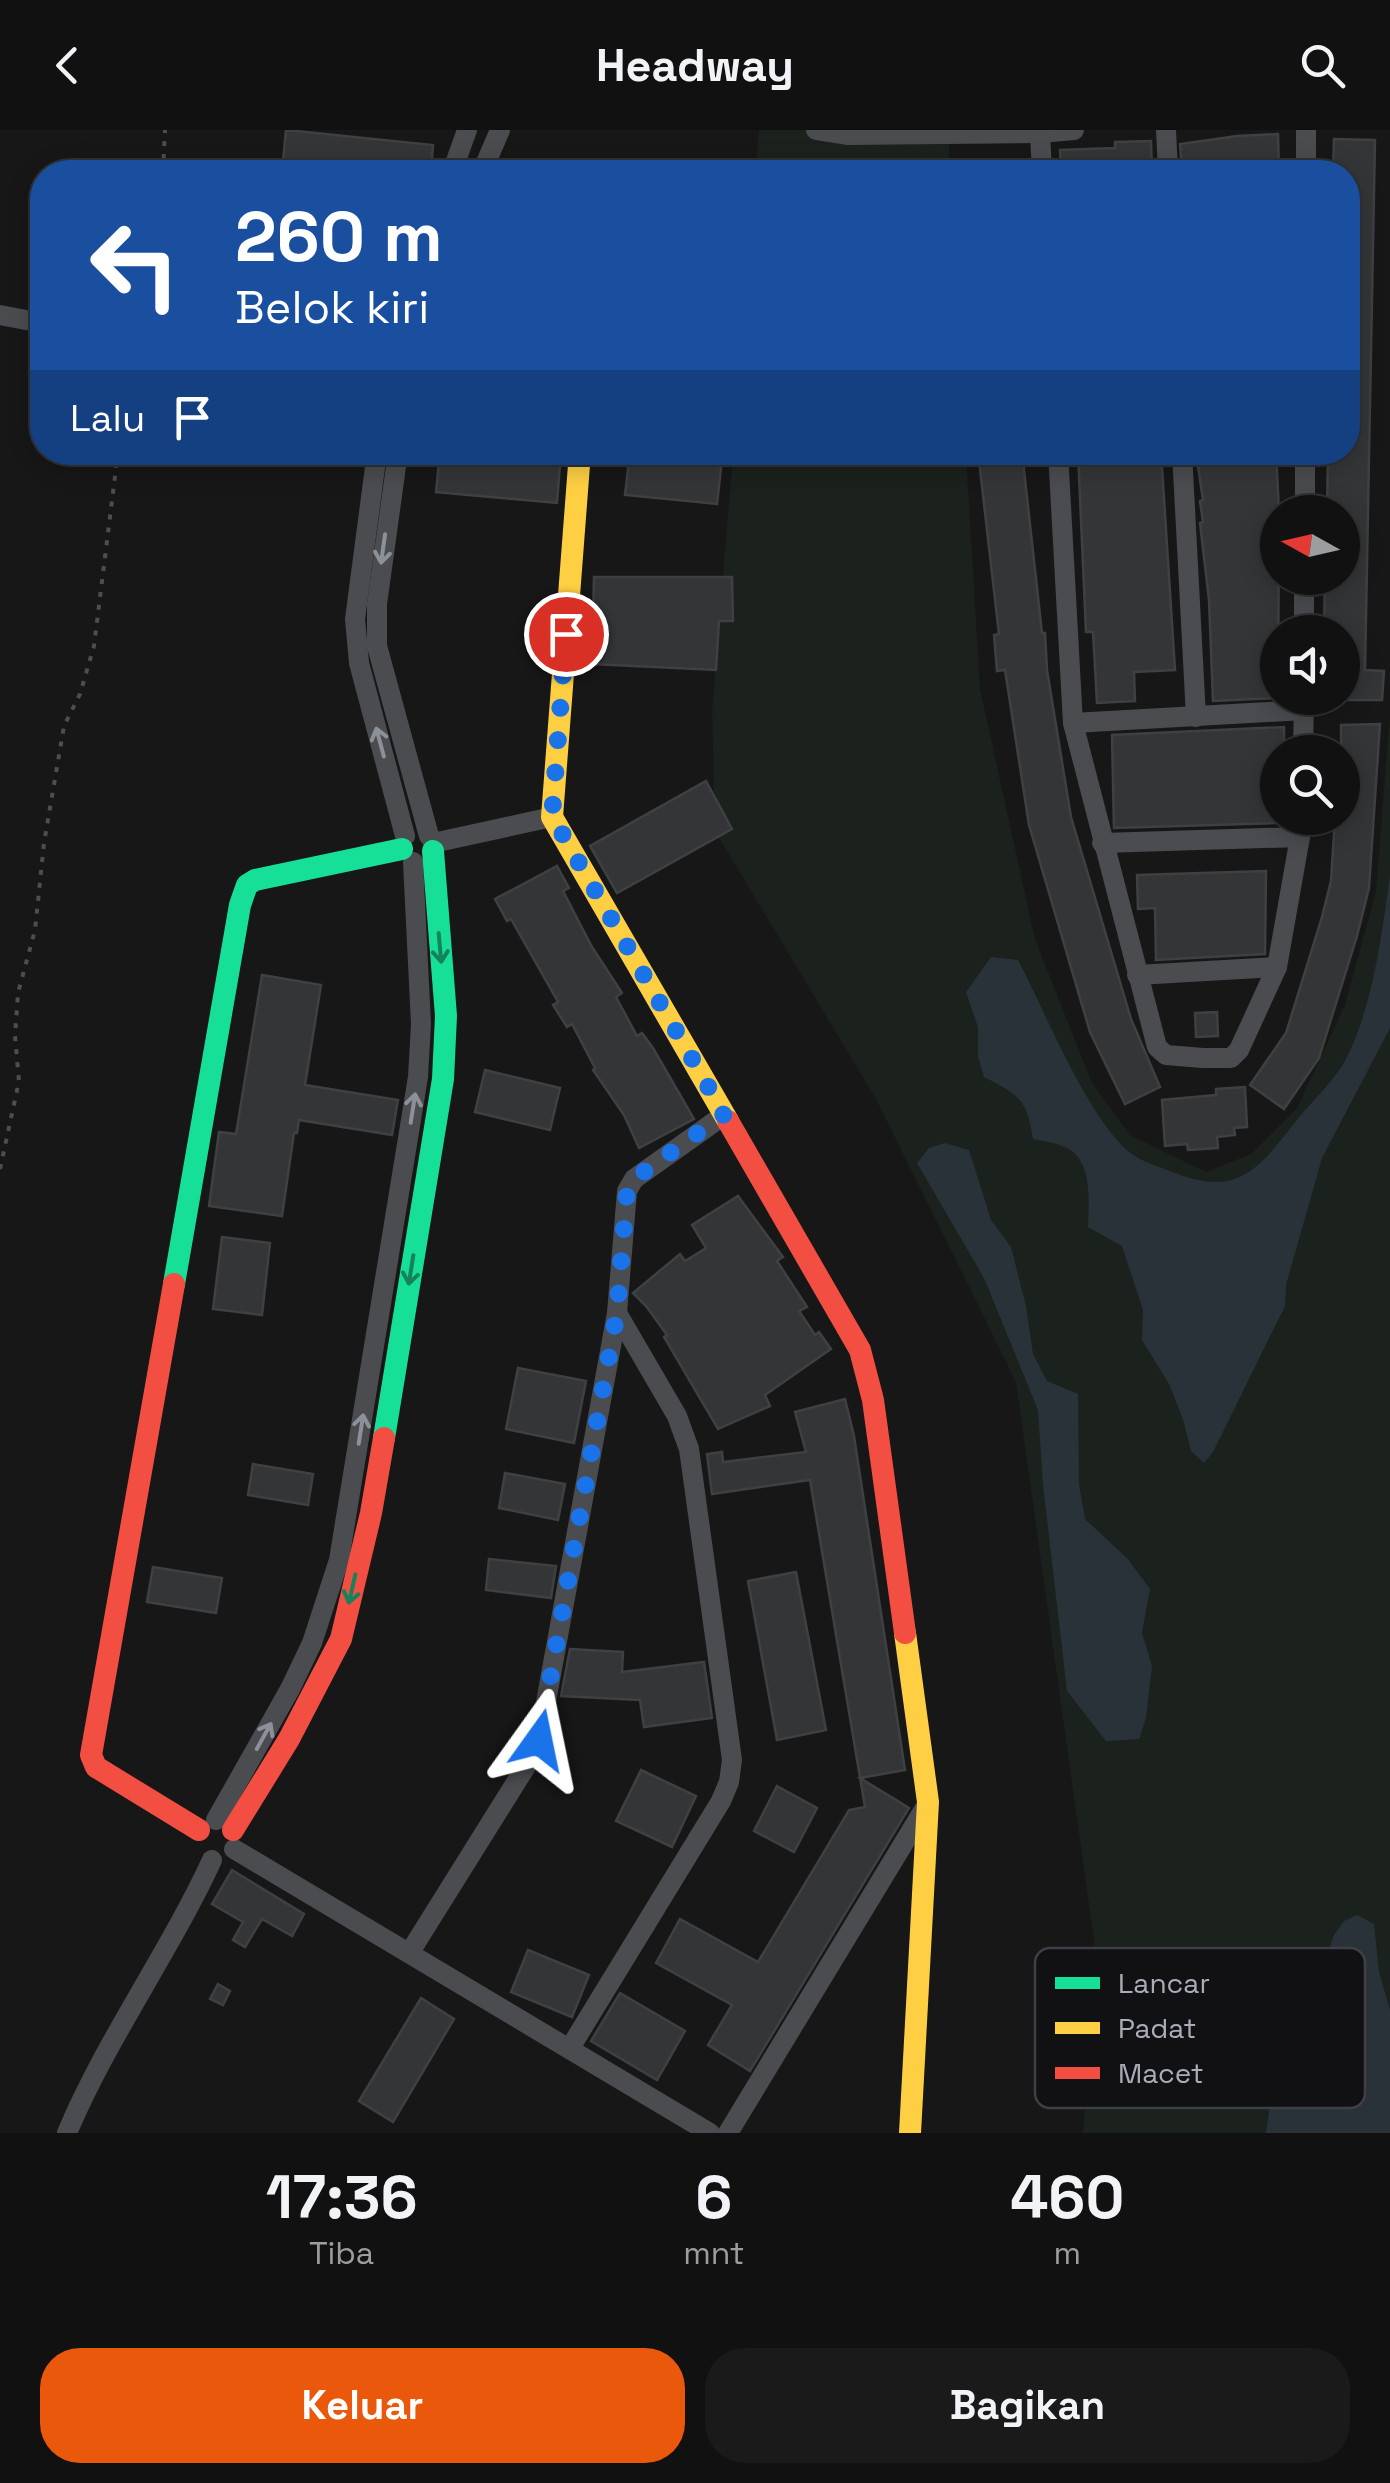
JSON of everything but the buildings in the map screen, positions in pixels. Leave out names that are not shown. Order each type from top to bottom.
[{"type":"street","points":[[456,160],[466,130]]},
{"type":"street","points":[[487,160],[500,130]]},
{"type":"street","points":[[816,130],[847,136],[1040,134],[1074,130]]},
{"type":"street","points":[[1166,130],[1167,160]]},
{"type":"street","points":[[1306,130],[1306,160]]},
{"type":"street","points":[[1040,134],[1041,160]]},
{"type":"street","points":[[0,315],[30,321]]},
{"type":"street","points":[[375,465],[355,618],[360,663],[419,846]]},
{"type":"street","points":[[220,1832],[227,1857],[205,1857],[196,1845],[220,1832],[289,1739],[340,1639],[370,1513],[388,1338],[443,1079],[446,1016],[419,846],[377,646],[376,604],[396,465]]},
{"type":"street","points":[[579,465],[552,816],[860,1350],[874,1400],[928,1802],[910,2133]]},
{"type":"street","points":[[1059,465],[1073,723],[1157,1047],[1166,1055],[1225,1059],[1239,1050],[1276,967],[1299,835]]},
{"type":"street","points":[[1183,465],[1196,716]]},
{"type":"street","points":[[1305,465],[1305,495]]},
{"type":"street","points":[[1073,723],[1260,709]]},
{"type":"street","points":[[552,816],[255,880],[247,885],[240,904],[90,1754],[96,1768],[220,1832],[710,2133]]},
{"type":"street","points":[[1102,843],[1260,830]]},
{"type":"street","points":[[1137,975],[1276,967]]},
{"type":"street","points":[[410,1952],[539,1740],[617,1312],[627,1191],[634,1179],[724,1114]]},
{"type":"street","points":[[570,2048],[720,1800],[729,1782],[732,1760],[689,1449],[677,1416],[617,1312]]},
{"type":"street","points":[[728,2133],[928,1802]]},
{"type":"street","points":[[67,2133],[84,2094],[194,1900],[212,1860]]},
{"type":"path","points":[[164,160],[165,130]]},
{"type":"path","points":[[0,1169],[19,1081],[14,1036],[18,993],[35,930],[44,843],[64,726],[80,694],[94,646],[116,465]]},
{"type":"shaded area","points":[[759,130],[949,130],[949,160],[756,160]]},
{"type":"shaded area","points":[[732,465],[967,465],[980,689],[1035,939],[1092,1083],[1130,1135],[1206,1172],[1251,1154],[1297,1108],[1345,1005],[1376,891],[1390,714],[1390,2133],[1083,2133],[1085,2108],[1365,2108],[1365,1948],[1095,1948],[1016,1382],[877,1101],[715,831],[712,710]]},
{"type":"shaded area","points":[[1390,876],[1390,1028],[1322,1158],[1286,1285],[1285,1306],[1204,1463],[1191,1451],[1169,1384],[1142,1340],[1143,1310],[1122,1246],[1088,1227],[1087,1182],[1081,1161],[1065,1147],[1033,1139],[1028,1115],[1019,1100],[984,1077],[978,1057],[978,1027],[966,992],[991,957],[1018,960],[1082,1089],[1129,1152],[1201,1181],[1236,1178],[1250,1171],[1275,1147],[1333,1079],[1348,1055],[1370,991]]},
{"type":"shaded area","points":[[945,1143],[969,1150],[991,1220],[1011,1247],[1033,1354],[1047,1381],[1078,1394],[1079,1484],[1085,1519],[1127,1558],[1150,1589],[1142,1633],[1152,1666],[1146,1718],[1139,1739],[1106,1741],[1067,1691],[1038,1410],[984,1278],[917,1163],[929,1148]]},
{"type":"shaded area","points":[[1357,1915],[1374,1924],[1379,1972],[1390,2010],[1390,2133],[1266,2133],[1270,2108],[1365,2108],[1365,1948],[1330,1948],[1344,1921]]},
{"type":"traffic: fast","points":[[174,1284],[240,905],[247,885],[255,880],[402,849]]},
{"type":"traffic: fast","points":[[384,1438],[443,1079],[446,1016],[433,851]]},
{"type":"traffic: slow","points":[[579,465],[552,817],[728,1121]]},
{"type":"traffic: slow","points":[[905,1633],[928,1802],[910,2133]]},
{"type":"traffic: jam","points":[[728,1121],[860,1350],[873,1400],[905,1633]]},
{"type":"traffic: jam","points":[[174,1284],[91,1755],[96,1767],[199,1830]]},
{"type":"traffic: jam","points":[[233,1830],[289,1739],[341,1639],[384,1438]]},
{"type":"route","points":[[539,1740],[617,1312],[627,1191],[634,1179],[724,1114],[552,816],[566,634]]}]
